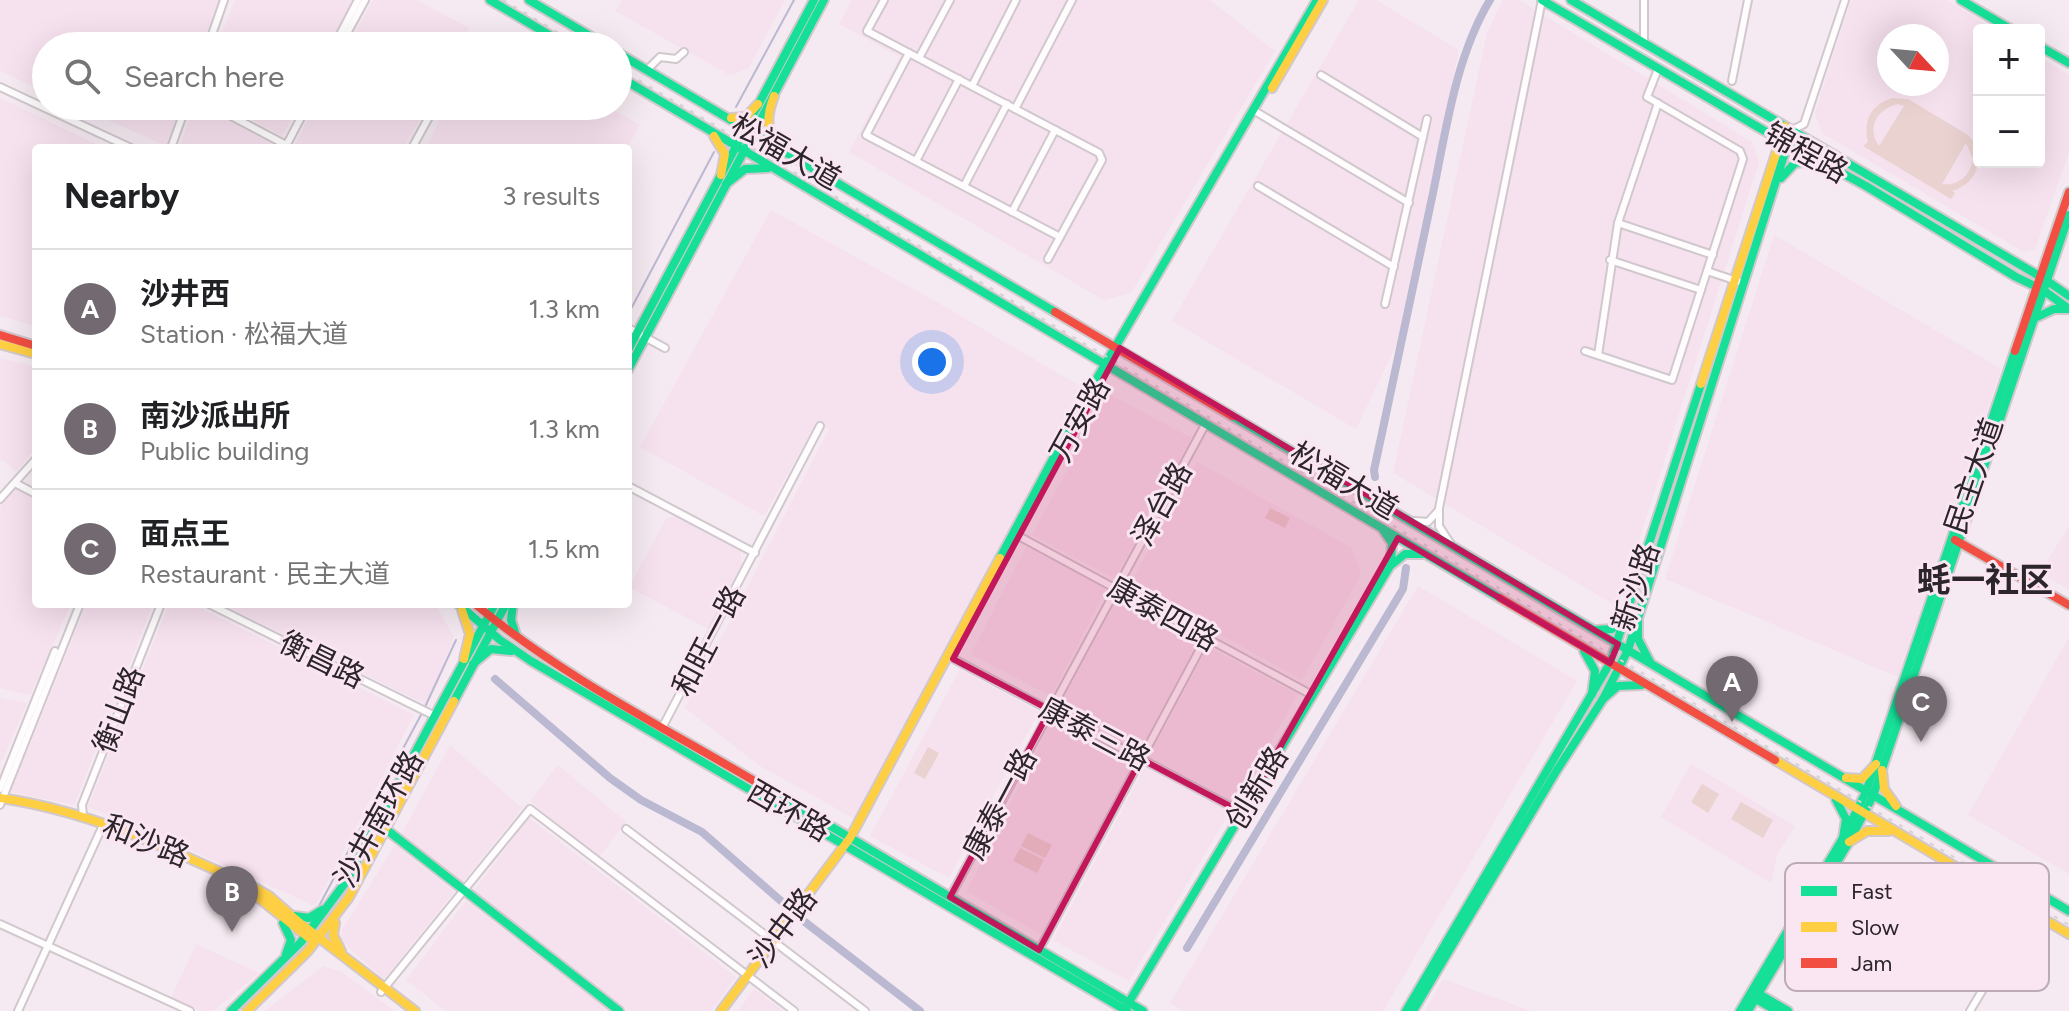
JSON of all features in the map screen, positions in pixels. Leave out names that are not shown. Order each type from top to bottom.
[{"type":"main road","points":[[490,0],[544,32]]},
{"type":"main road","points":[[529,0],[583,32]]},
{"type":"main road","points":[[750,131],[758,104],[814,0]]},
{"type":"main road","points":[[632,359],[641,335],[721,175],[774,96],[824,0]]},
{"type":"main road","name":"万安路","points":[[850,842],[1108,365],[1317,0]]},
{"type":"main road","name":"万安路","points":[[1255,111],[1323,0]]},
{"type":"main road","name":"锦程路","points":[[1542,0],[1866,186],[2069,309]]},
{"type":"main road","name":"锦程路","points":[[1571,0],[2044,278],[2066,294]]},
{"type":"main road","points":[[1961,0],[2002,24]]},
{"type":"main road","points":[[2045,49],[2069,63]]},
{"type":"main road","name":"松福大道","points":[[632,61],[1987,863]]},
{"type":"main road","name":"松福大道","points":[[632,84],[1948,863]]},
{"type":"main road","points":[[774,96],[768,114],[768,129],[786,152]]},
{"type":"main road","points":[[723,115],[746,117],[758,104]]},
{"type":"main road","points":[[706,128],[724,151],[721,175]]},
{"type":"main road","name":"新沙路","points":[[1406,1011],[1610,663],[1773,188],[1788,128]]},
{"type":"main road","points":[[1764,130],[1774,147],[1773,163]]},
{"type":"main road","name":"新沙路","points":[[1413,1011],[1620,669],[1638,620],[1773,163],[1784,141]]},
{"type":"main road","points":[[632,345],[641,335],[726,184],[740,149]]},
{"type":"main road","points":[[1773,188],[1787,167],[1798,161],[1819,161]]},
{"type":"main road","points":[[726,184],[748,167],[774,169]]},
{"type":"main road","name":"民主大道","points":[[2050,261],[2069,192]]},
{"type":"main road","name":"民主大道","points":[[1956,541],[2031,306],[2069,215]]},
{"type":"main road","points":[[2023,267],[2050,261],[2055,279],[2066,294]]},
{"type":"main road","points":[[2016,277],[2027,289],[2031,306]]},
{"type":"main road","name":"民主大道","points":[[1832,863],[1870,794],[2034,318],[2040,289]]},
{"type":"main road","points":[[2034,318],[2054,309],[2069,309]]},
{"type":"main road","points":[[0,335],[32,345]]},
{"type":"main road","points":[[0,344],[32,353]]},
{"type":"main road","points":[[1381,527],[1392,543],[1390,566]]},
{"type":"main road","points":[[1956,541],[2069,605]]},
{"type":"main road","points":[[1390,566],[1406,553],[1426,554]]},
{"type":"main road","name":"创新路","points":[[1125,1009],[1390,566]]},
{"type":"main road","points":[[1589,627],[1603,631],[1612,629],[1630,606]]},
{"type":"main road","points":[[460,608],[470,634],[468,662]]},
{"type":"main road","name":"西环路","points":[[462,608],[520,654],[950,897],[1039,950],[1125,1009]]},
{"type":"main road","name":"西环路","points":[[480,608],[584,681],[1125,1009],[1143,1011]]},
{"type":"main road","name":"沙井南环路","points":[[247,1011],[318,940],[359,882],[492,619],[494,608]]},
{"type":"main road","name":"沙井南环路","points":[[492,619],[502,608]]},
{"type":"main road","points":[[513,608],[511,624],[519,638]]},
{"type":"main road","points":[[1638,620],[1641,647],[1656,667]]},
{"type":"main road","points":[[1577,642],[1594,665],[1592,694]]},
{"type":"main road","points":[[468,662],[496,648],[520,654]]},
{"type":"main road","name":"沙井南环路","points":[[231,1011],[308,934],[339,892],[358,862],[427,712],[468,662]]},
{"type":"main road","points":[[1603,699],[1618,686],[1647,686]]},
{"type":"main road","points":[[1840,776],[1862,779],[1879,767],[1887,795],[1904,814]]},
{"type":"main road","points":[[1828,792],[1845,813],[1846,840],[1868,829],[1895,832]]},
{"type":"main road","name":"和沙路","points":[[1,799],[39,804],[83,816],[253,892],[276,912],[318,940]]},
{"type":"main road","name":"和沙路","points":[[1,799],[152,841],[269,896],[308,934]]},
{"type":"main road","points":[[387,830],[619,1011]]},
{"type":"main road","name":"沙中路","points":[[721,1011],[776,943],[850,842]]},
{"type":"main road","points":[[291,915],[306,919],[315,916],[339,892]]},
{"type":"main road","name":"松福大道","points":[[2049,899],[2069,911]]},
{"type":"main road","points":[[276,912],[291,940],[283,961]]},
{"type":"main road","points":[[340,912],[333,935],[345,958]]},
{"type":"main road","name":"松福大道","points":[[2049,922],[2069,934]]},
{"type":"main road","points":[[318,940],[415,1011]]},
{"type":"main road","points":[[318,940],[345,958],[406,1011]]},
{"type":"main road","name":"民主大道","points":[[1740,1011],[1754,994],[1785,942]]},
{"type":"main road","name":"沙中路","points":[[727,1011],[750,977]]},
{"type":"main road","points":[[1754,994],[1777,1011]]},
{"type":"main road","points":[[1754,994],[1788,1011]]},
{"type":"main road","name":"民主大道","points":[[1748,1011],[1754,994]]},
{"type":"street","points":[[213,32],[224,0]]},
{"type":"street","points":[[343,32],[358,0]]},
{"type":"street","points":[[346,32],[365,0]]},
{"type":"street","points":[[884,0],[867,31],[1099,153],[1102,160],[1048,259]]},
{"type":"street","points":[[919,58],[950,0]]},
{"type":"street","points":[[972,86],[1016,0]]},
{"type":"street","points":[[1015,109],[1072,0]]},
{"type":"street","points":[[1452,546],[1439,526],[1439,508],[1542,0]]},
{"type":"street","points":[[1644,0],[1644,43]]},
{"type":"street","points":[[1732,81],[1748,0]]},
{"type":"street","points":[[1788,128],[1804,124],[1845,0]]},
{"type":"street","points":[[647,70],[660,57],[676,59],[684,52]]},
{"type":"street","points":[[909,53],[866,135],[1060,237]]},
{"type":"street","points":[[1585,351],[1672,380],[1743,159],[1740,151],[1647,97],[1658,69]]},
{"type":"street","points":[[1321,75],[1423,137]]},
{"type":"street","points":[[916,161],[959,79]]},
{"type":"street","points":[[0,87],[32,102]]},
{"type":"street","points":[[1598,355],[1618,223],[1658,103]]},
{"type":"street","points":[[964,186],[1007,104]]},
{"type":"street","points":[[1255,111],[1409,203]]},
{"type":"street","points":[[1385,304],[1427,119]]},
{"type":"street","points":[[71,120],[122,144]]},
{"type":"street","points":[[172,144],[181,120]]},
{"type":"street","points":[[237,120],[280,144]]},
{"type":"street","points":[[285,144],[298,120]]},
{"type":"street","points":[[414,144],[427,120]]},
{"type":"street","points":[[1012,212],[1055,130]]},
{"type":"street","points":[[1258,186],[1394,267]]},
{"type":"street","points":[[1618,223],[1713,255]]},
{"type":"street","points":[[1610,260],[1701,290]]},
{"type":"street","points":[[1707,271],[1739,281]]},
{"type":"street","points":[[632,330],[665,348]]},
{"type":"street","name":"泽台路","points":[[1050,710],[1206,423]]},
{"type":"street","name":"和旺一路","points":[[662,728],[820,426]]},
{"type":"street","points":[[0,499],[32,464]]},
{"type":"street","points":[[15,483],[32,492]]},
{"type":"street","points":[[632,488],[755,553]]},
{"type":"street","points":[[1408,519],[1428,522],[1439,508]]},
{"type":"street","name":"康泰四路","points":[[1016,534],[1312,695]]},
{"type":"street","points":[[1,799],[76,608]]},
{"type":"street","name":"衡山路","points":[[83,816],[82,805],[159,608]]},
{"type":"street","name":"衡昌路","points":[[217,608],[427,712]]},
{"type":"street","points":[[1039,950],[1206,638]]},
{"type":"street","name":"康泰三路","points":[[950,657],[1243,813]]},
{"type":"street","name":"康泰一路","points":[[950,897],[1050,710]]},
{"type":"street","points":[[383,990],[530,809],[794,1011]]},
{"type":"street","points":[[18,1011],[103,825]]},
{"type":"street","points":[[626,829],[865,1011]]},
{"type":"street","points":[[0,924],[190,1011]]},
{"type":"street","points":[[1970,1011],[1982,991]]},
{"type":"highlighted area","points":[[1120,348],[1618,644],[1610,663],[1398,538],[1243,813],[1141,759],[1039,950],[950,897],[1050,710],[953,659]]},
{"type":"shaded area","points":[[0,0],[219,0],[207,32],[32,32],[32,86],[0,71]]},
{"type":"shaded area","points":[[235,0],[353,0],[336,32],[222,32]]},
{"type":"shaded area","points":[[373,0],[417,0],[469,28],[467,32],[356,32]]},
{"type":"shaded area","points":[[622,0],[785,0],[748,69],[730,75],[615,11]]},
{"type":"shaded area","points":[[852,0],[1210,0],[1275,51],[1131,293],[1104,300],[849,152],[900,57],[839,24]]},
{"type":"shaded area","points":[[1359,0],[1376,0],[1459,50],[1397,344],[1356,429],[1172,321]]},
{"type":"shaded area","points":[[1503,0],[1519,0],[1752,142],[1759,162],[1618,607],[1393,473],[1487,33]]},
{"type":"shaded area","points":[[1851,0],[1947,0],[1986,24],[1973,24],[1973,168],[2045,168],[2045,60],[2069,75],[2069,152],[2035,249],[2024,252],[1822,133],[1815,113]]},
{"type":"shaded area","points":[[0,98],[32,113],[32,120],[46,120],[96,144],[32,144],[32,325],[0,316]]},
{"type":"shaded area","points":[[1892,98],[1908,99],[1968,135],[1973,142],[1973,159],[1973,168],[1977,168],[1968,182],[1952,191],[1955,193],[1951,199],[1863,146],[1868,142],[1870,114]],"holes":[[[1898,104],[1904,106],[1879,146],[1874,133],[1879,115]],[[1966,143],[1973,159],[1963,179],[1942,184]]]},
{"type":"shaded area","points":[[108,120],[175,120],[167,144]]},
{"type":"shaded area","points":[[189,120],[227,120],[272,144],[180,144]]},
{"type":"shaded area","points":[[252,120],[291,120],[282,136]]},
{"type":"shaded area","points":[[308,120],[419,120],[406,144],[295,144]]},
{"type":"shaded area","points":[[439,120],[631,120],[640,125],[629,144],[428,144]]},
{"type":"shaded area","points":[[771,210],[1083,388],[855,819],[760,766],[685,708],[829,429],[817,422],[764,516],[640,447]]},
{"type":"shaded area","points":[[1774,235],[2001,369],[1898,677],[1665,579]]},
{"type":"shaded area","points":[[0,358],[32,366],[32,453],[16,471],[3,460],[0,462]]},
{"type":"shaded area","points":[[1109,394],[1191,438],[1115,579],[1032,535]]},
{"type":"shaded area","points":[[1197,462],[1352,548],[1361,574],[1302,680],[1130,584]]},
{"type":"shaded area","points":[[16,489],[32,497],[32,608],[69,608],[30,695],[0,688],[0,506]]},
{"type":"shaded area","points":[[1270,508],[1290,518],[1285,528],[1265,518]]},
{"type":"shaded area","points":[[677,516],[740,550],[742,564],[708,629],[632,589],[632,581],[666,519]]},
{"type":"shaded area","points":[[2069,526],[2069,590],[2040,573]]},
{"type":"shaded area","points":[[1026,547],[1107,588],[1051,696],[971,654]]},
{"type":"shaded area","points":[[1418,586],[1577,681],[1383,1011],[1183,1011],[1170,1003]]},
{"type":"shaded area","points":[[1128,600],[1202,640],[1140,754],[1068,714],[1063,700],[1114,604]]},
{"type":"shaded area","points":[[85,608],[151,608],[74,805],[11,792]]},
{"type":"shaded area","points":[[167,608],[201,608],[414,715],[315,906],[88,807]]},
{"type":"shaded area","points":[[230,608],[437,608],[454,637],[427,705]]},
{"type":"shaded area","points":[[2069,637],[2069,874],[1968,815]]},
{"type":"shaded area","points":[[1208,647],[1297,694],[1238,804],[1149,757]]},
{"type":"shaded area","points":[[960,669],[1039,712],[949,878],[870,836]]},
{"type":"shaded area","points":[[0,698],[27,703],[2,761],[0,761]]},
{"type":"shaded area","points":[[1067,724],[1125,754],[1129,770],[1041,935],[967,891],[1049,726]]},
{"type":"shaded area","points":[[450,745],[522,808],[462,883],[401,835]]},
{"type":"shaded area","points":[[928,747],[939,753],[925,779],[914,773]]},
{"type":"shaded area","points":[[1691,764],[1795,826],[1777,855],[1771,883],[1661,817]]},
{"type":"shaded area","points":[[558,765],[626,822],[599,857],[530,801]]},
{"type":"shaded area","points":[[1145,767],[1230,812],[1129,981],[1053,940]]},
{"type":"shaded area","points":[[1702,784],[1719,794],[1708,813],[1691,802]]},
{"type":"shaded area","points":[[1741,802],[1773,820],[1763,838],[1731,819]]},
{"type":"shaded area","points":[[529,818],[736,977],[711,1011],[628,1011],[473,892]]},
{"type":"shaded area","points":[[1028,833],[1052,845],[1045,858],[1021,846]]},
{"type":"shaded area","points":[[395,845],[454,892],[384,979],[341,937],[342,930]]},
{"type":"shaded area","points":[[1020,848],[1044,860],[1037,873],[1013,861]]},
{"type":"shaded area","points":[[466,901],[609,1011],[446,1011],[406,980]]},
{"type":"shaded area","points":[[196,944],[259,973],[213,1011],[200,1011],[171,998]]},
{"type":"shaded area","points":[[323,966],[340,971],[395,1011],[265,1011]]},
{"type":"shaded area","points":[[1443,979],[1531,1011],[1425,1011]]},
{"type":"shaded area","points":[[754,989],[783,1011],[738,1011]]},
{"type":"waterway","points":[[736,107],[794,0]]},
{"type":"waterway","points":[[1375,477],[1374,470],[1460,69],[1490,0]]},
{"type":"waterway","points":[[632,307],[714,152]]},
{"type":"waterway","points":[[1187,948],[1403,589],[1406,568]]},
{"type":"waterway","points":[[425,707],[456,640]]},
{"type":"waterway","points":[[495,679],[610,778],[641,800],[702,832],[789,908]]},
{"type":"waterway","points":[[319,906],[422,713]]},
{"type":"waterway","points":[[805,922],[920,1011]]},
{"type":"railway","points":[[503,0],[557,32]]},
{"type":"railway","points":[[632,76],[1964,863]]},
{"type":"railway","points":[[2049,913],[2069,925]]},
{"type":"traffic: fast","points":[[490,0],[544,32]]},
{"type":"traffic: fast","points":[[529,0],[583,32]]},
{"type":"traffic: fast","points":[[632,342],[814,0]]},
{"type":"traffic: fast","points":[[632,362],[824,0]]},
{"type":"traffic: fast","points":[[1000,558],[1085,399],[1317,0]]},
{"type":"traffic: fast","points":[[1542,0],[1763,130],[1866,186],[2016,277],[2043,290],[2069,309]]},
{"type":"traffic: fast","points":[[1571,0],[2069,296]]},
{"type":"traffic: fast","points":[[1961,0],[2002,24]]},
{"type":"traffic: fast","points":[[2045,49],[2069,63]]},
{"type":"traffic: fast","points":[[632,61],[1055,312]]},
{"type":"traffic: fast","points":[[632,84],[1500,598]]},
{"type":"traffic: fast","points":[[1413,1011],[1603,699],[1628,650],[1792,130]]},
{"type":"traffic: fast","points":[[1781,178],[1795,163],[1816,161]]},
{"type":"traffic: fast","points":[[726,184],[745,169],[768,168]]},
{"type":"traffic: fast","points":[[1836,863],[1873,796],[2069,215]]},
{"type":"traffic: fast","points":[[2035,318],[2054,309],[2067,309]]},
{"type":"traffic: fast","points":[[1828,863],[1866,792],[2015,351]]},
{"type":"traffic: fast","points":[[1406,1011],[1610,663],[1701,384]]},
{"type":"traffic: fast","points":[[1232,416],[1988,863]]},
{"type":"traffic: fast","points":[[1383,530],[1392,543],[1391,561]]},
{"type":"traffic: fast","points":[[1126,1007],[1390,566],[1405,554],[1425,554]]},
{"type":"traffic: fast","points":[[1597,630],[1612,629],[1630,606]]},
{"type":"traffic: fast","points":[[463,608],[500,640],[531,661],[1127,1011]]},
{"type":"traffic: fast","points":[[231,1011],[301,942],[345,883],[493,608]]},
{"type":"traffic: fast","points":[[454,701],[504,608]]},
{"type":"traffic: fast","points":[[512,608],[511,620],[516,635]]},
{"type":"traffic: fast","points":[[1638,620],[1638,639],[1650,662]]},
{"type":"traffic: fast","points":[[473,664],[491,649],[511,651]]},
{"type":"traffic: fast","points":[[1584,651],[1595,671],[1592,694]]},
{"type":"traffic: fast","points":[[1603,699],[1618,686],[1642,685]]},
{"type":"traffic: fast","points":[[756,782],[1143,1011]]},
{"type":"traffic: fast","points":[[1836,800],[1846,819],[1843,838]]},
{"type":"traffic: fast","points":[[387,830],[619,1011]]},
{"type":"traffic: fast","points":[[2049,899],[2069,911]]},
{"type":"traffic: fast","points":[[295,916],[309,918],[322,910]]},
{"type":"traffic: fast","points":[[283,923],[291,940],[286,954]]},
{"type":"traffic: fast","points":[[1740,1011],[1785,935]]},
{"type":"traffic: fast","points":[[1748,1011],[1785,949]]},
{"type":"traffic: fast","points":[[1754,991],[1788,1011]]},
{"type":"traffic: fast","points":[[1754,998],[1777,1011]]},
{"type":"traffic: slow","points":[[1272,88],[1323,0]]},
{"type":"traffic: slow","points":[[774,96],[768,121],[777,144]]},
{"type":"traffic: slow","points":[[731,118],[746,117],[758,104]]},
{"type":"traffic: slow","points":[[1701,384],[1785,126]]},
{"type":"traffic: slow","points":[[714,136],[725,154],[721,175]]},
{"type":"traffic: slow","points":[[0,344],[32,353]]},
{"type":"traffic: slow","points":[[721,1011],[850,838],[1000,558]]},
{"type":"traffic: slow","points":[[462,610],[470,634],[464,659]]},
{"type":"traffic: slow","points":[[247,1011],[307,952],[349,897],[454,701]]},
{"type":"traffic: slow","points":[[1775,760],[1949,863]]},
{"type":"traffic: slow","points":[[1846,778],[1862,779],[1876,764]]},
{"type":"traffic: slow","points":[[1882,770],[1884,789],[1896,806]]},
{"type":"traffic: slow","points":[[0,798],[99,822],[162,846],[255,888],[415,1011]]},
{"type":"traffic: slow","points":[[1849,842],[1867,831],[1889,831]]},
{"type":"traffic: slow","points":[[249,890],[310,939]]},
{"type":"traffic: slow","points":[[2049,922],[2069,934]]},
{"type":"traffic: slow","points":[[335,923],[333,935],[341,951]]},
{"type":"traffic: jam","points":[[2015,351],[2069,192]]},
{"type":"traffic: jam","points":[[1055,312],[1232,416]]},
{"type":"traffic: jam","points":[[0,335],[32,345]]},
{"type":"traffic: jam","points":[[1955,540],[2069,605]]},
{"type":"traffic: jam","points":[[1500,598],[1775,760]]},
{"type":"traffic: jam","points":[[480,608],[576,677],[756,782]]},
{"type":"place","name":"沙井西","points":[[1732,722]]},
{"type":"place","name":"面点王","points":[[1921,742]]},
{"type":"place","name":"南沙派出所","points":[[232,932]]},
{"type":"district","name":"蚝一社区","points":[[1985,580]]}]
